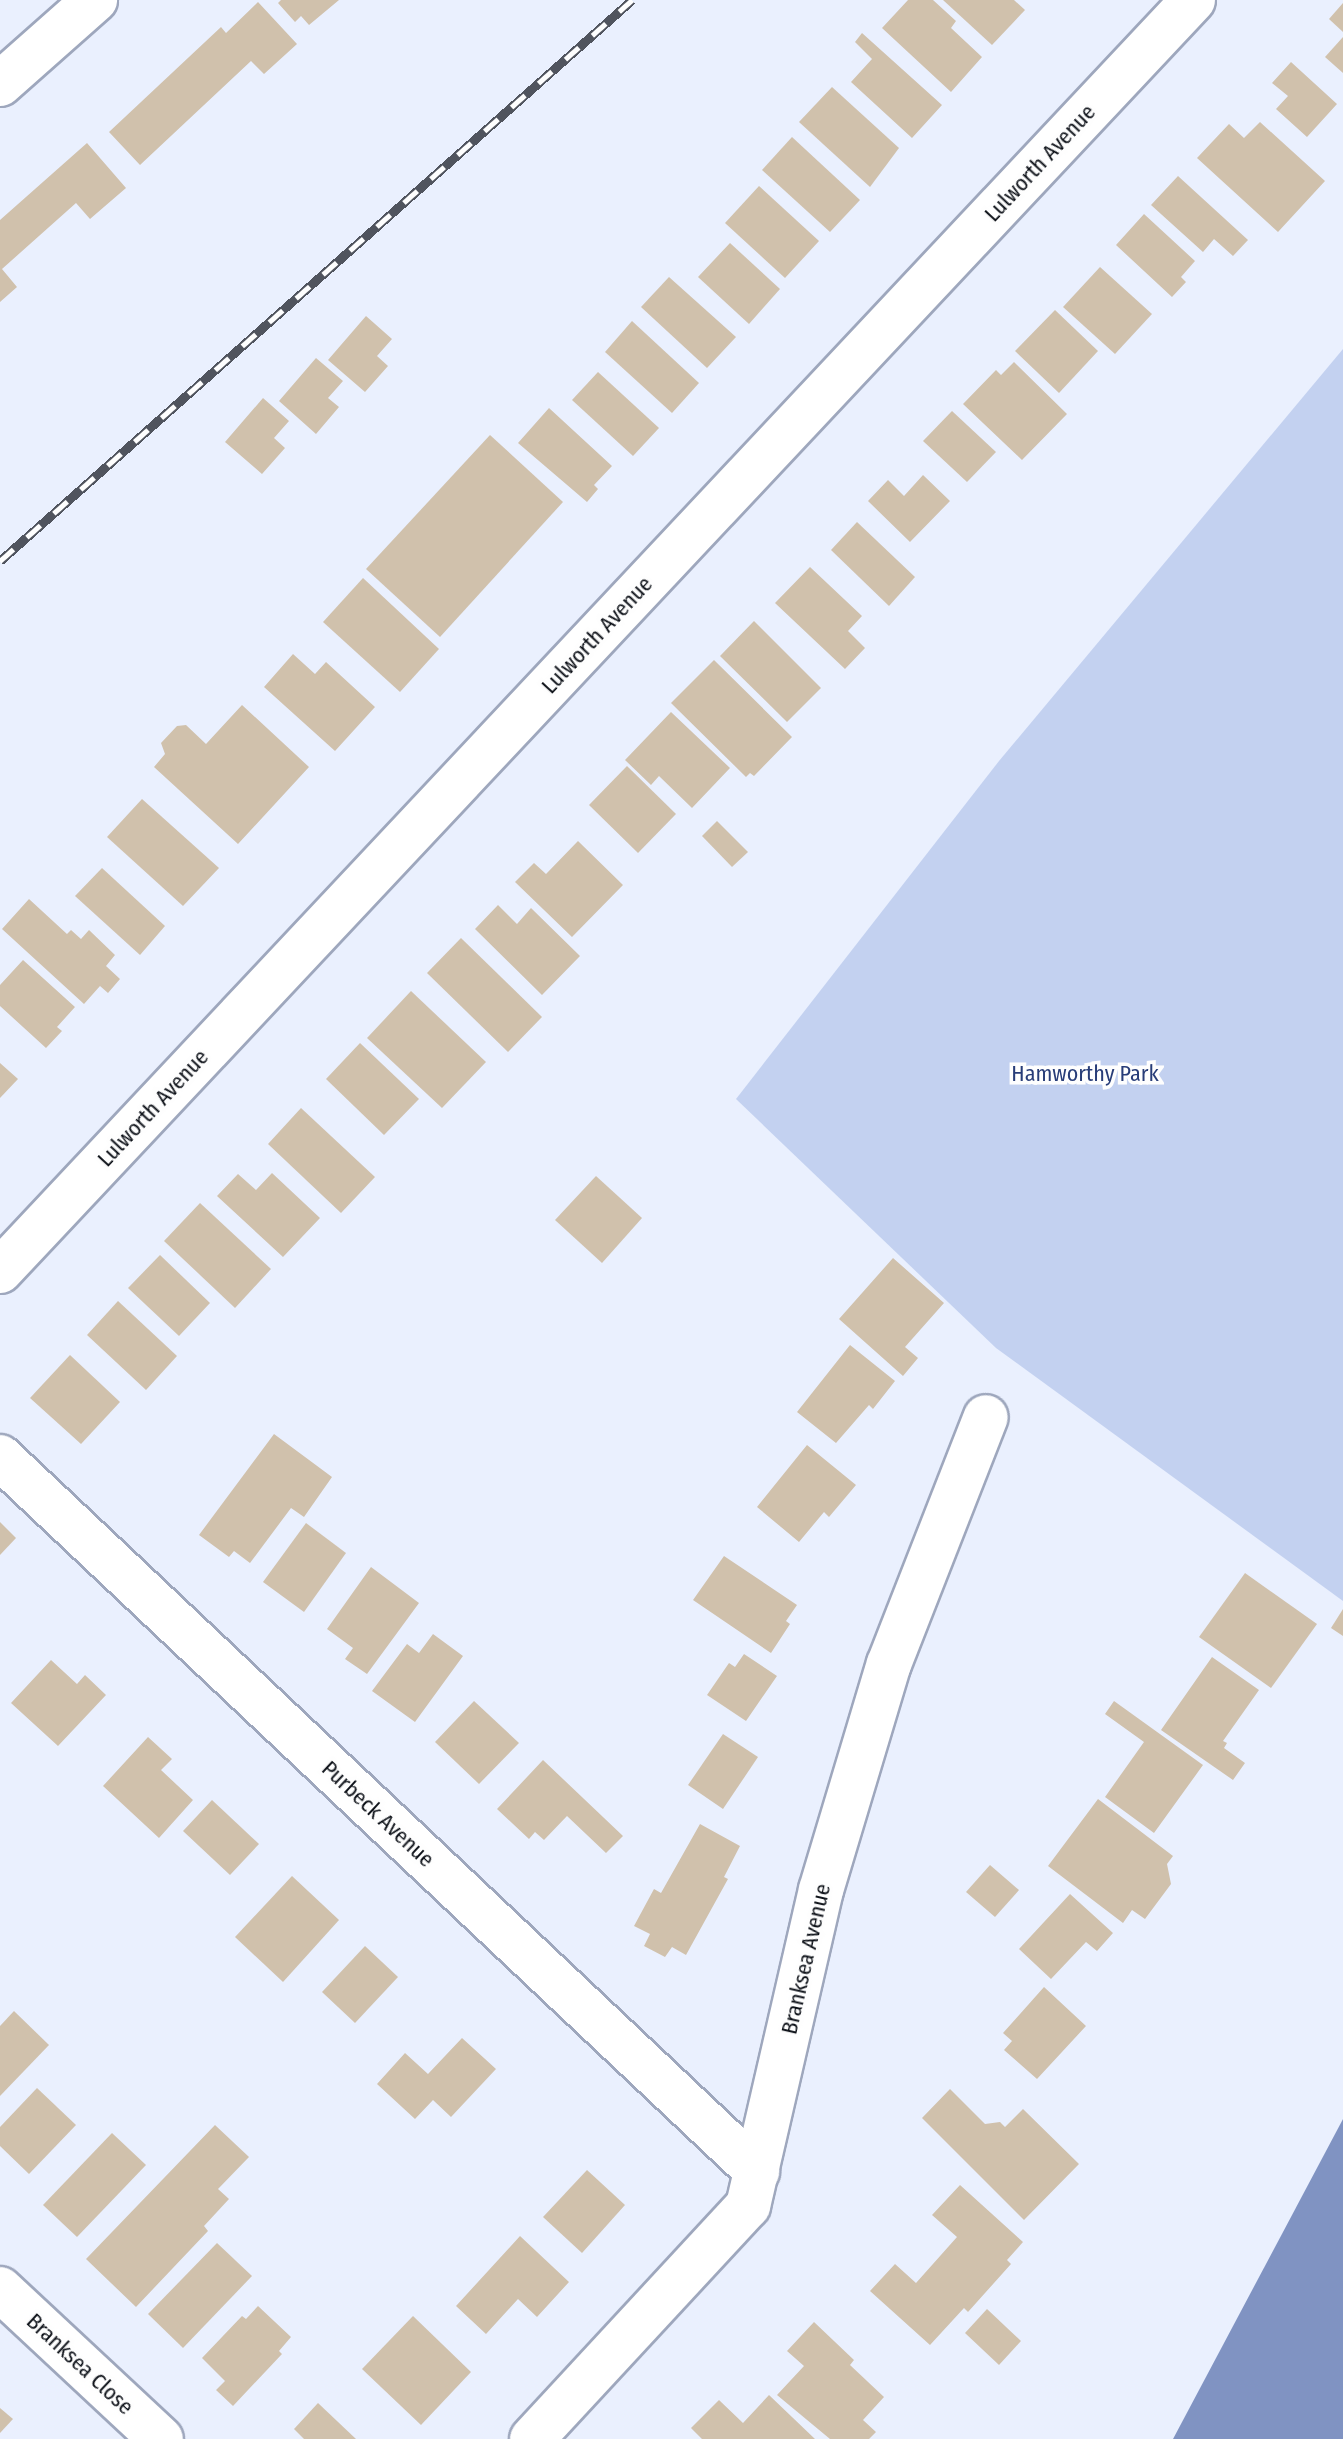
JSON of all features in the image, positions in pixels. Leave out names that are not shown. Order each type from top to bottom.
[{"type":"street","points":[[0,84],[95,0]]},
{"type":"street","name":"Lulworth Avenue","points":[[0,1271],[1193,0]]},
{"type":"street","name":"Branksea Avenue","points":[[532,2439],[748,2206],[821,1890],[889,1664],[986,1417]]},
{"type":"street","name":"Purbeck Avenue","points":[[0,1457],[757,2171]]},
{"type":"street","name":"Branksea Close","points":[[0,2289],[161,2439]]},
{"type":"green space","name":"Hamworthy Park","points":[[1343,349],[1343,1601],[996,1348],[736,1099],[999,761]]},
{"type":"shaded area","points":[[1343,2119],[1343,2439],[1173,2439]]},
{"type":"building","points":[[281,0],[339,0],[309,25],[301,16],[295,22],[278,3]]},
{"type":"building","points":[[908,0],[933,0],[956,21],[951,28],[982,57],[951,92],[882,28]]},
{"type":"building","points":[[943,0],[1014,0],[1025,10],[992,45]]},
{"type":"building","points":[[258,2],[297,44],[264,74],[251,61],[140,165],[109,132],[221,27],[226,33]]},
{"type":"building","points":[[1343,3],[1343,32],[1329,19]]},
{"type":"building","points":[[862,33],[942,105],[912,138],[851,82],[872,59],[855,42]]},
{"type":"building","points":[[1343,37],[1343,73],[1325,57]]},
{"type":"building","points":[[1291,62],[1337,104],[1307,137],[1276,109],[1288,96],[1272,83]]},
{"type":"building","points":[[832,87],[899,148],[870,187],[799,122]]},
{"type":"building","points":[[1260,122],[1325,181],[1278,232],[1197,158],[1229,124],[1244,138]]},
{"type":"building","points":[[792,137],[860,200],[830,232],[762,170]]},
{"type":"building","points":[[87,143],[126,188],[90,219],[76,203],[2,269],[17,287],[0,302],[0,220]]},
{"type":"building","points":[[1178,176],[1248,240],[1233,256],[1214,239],[1203,252],[1151,205]]},
{"type":"building","points":[[759,186],[819,241],[785,278],[725,223]]},
{"type":"building","points":[[1144,214],[1195,261],[1181,277],[1186,282],[1172,297],[1116,245]]},
{"type":"building","points":[[730,243],[780,289],[749,324],[698,277]]},
{"type":"building","points":[[1100,267],[1152,314],[1115,354],[1063,307]]},
{"type":"building","points":[[669,277],[736,337],[707,368],[641,307]]},
{"type":"building","points":[[1055,310],[1098,351],[1059,393],[1015,351]]},
{"type":"building","points":[[366,316],[392,339],[377,356],[388,366],[365,392],[328,360]]},
{"type":"building","points":[[632,321],[699,383],[672,413],[605,352]]},
{"type":"building","points":[[316,358],[343,381],[328,398],[339,407],[316,434],[279,401]]},
{"type":"building","points":[[1014,362],[1067,414],[1022,460],[963,404],[996,370],[1001,375]]},
{"type":"building","points":[[598,372],[659,428],[633,456],[572,400]]},
{"type":"building","points":[[263,398],[289,421],[274,438],[285,448],[262,474],[225,442]]},
{"type":"building","points":[[549,408],[612,466],[594,485],[598,489],[587,502],[518,443]]},
{"type":"building","points":[[952,411],[996,452],[967,482],[923,441]]},
{"type":"building","points":[[490,435],[563,502],[440,637],[366,569]]},
{"type":"building","points":[[923,475],[950,501],[910,542],[868,501],[888,480],[904,496]]},
{"type":"building","points":[[857,522],[915,577],[889,606],[831,550]]},
{"type":"building","points":[[810,567],[862,616],[848,631],[865,648],[845,669],[775,603]]},
{"type":"building","points":[[363,578],[439,649],[400,692],[323,622]]},
{"type":"building","points":[[754,621],[821,688],[787,722],[720,656]]},
{"type":"building","points":[[293,654],[315,674],[326,662],[375,707],[335,751],[264,687]]},
{"type":"building","points":[[714,660],[792,737],[754,776],[750,773],[746,777],[671,703]]},
{"type":"building","points":[[242,705],[309,767],[238,844],[154,767],[165,754],[161,743],[177,726],[186,725],[206,744]]},
{"type":"building","points":[[671,712],[730,768],[692,808],[659,776],[651,785],[625,760]]},
{"type":"building","points":[[627,766],[676,814],[638,853],[589,805]]},
{"type":"building","points":[[142,799],[219,868],[183,906],[107,837]]},
{"type":"building","points":[[717,821],[748,852],[732,867],[702,836]]},
{"type":"building","points":[[578,841],[623,885],[572,937],[515,882],[534,863],[546,874]]},
{"type":"building","points":[[102,868],[165,926],[140,955],[75,896]]},
{"type":"building","points":[[29,899],[67,934],[71,930],[81,939],[89,930],[115,955],[106,966],[120,979],[108,993],[100,986],[84,1004],[2,929]]},
{"type":"building","points":[[498,905],[517,924],[531,908],[580,956],[542,995],[475,929]]},
{"type":"building","points":[[461,938],[542,1017],[508,1052],[427,973]]},
{"type":"building","points":[[23,960],[75,1007],[57,1027],[62,1031],[46,1048],[0,1006],[0,985]]},
{"type":"building","points":[[411,991],[486,1062],[442,1108],[367,1038]]},
{"type":"building","points":[[360,1043],[419,1099],[384,1135],[326,1079]]},
{"type":"building","points":[[0,1063],[18,1079],[0,1098]]},
{"type":"building","points":[[301,1108],[375,1177],[341,1213],[268,1144]]},
{"type":"building","points":[[272,1173],[320,1218],[283,1257],[217,1196],[238,1174],[256,1190]]},
{"type":"building","points":[[596,1176],[642,1218],[602,1263],[555,1220]]},
{"type":"building","points":[[200,1203],[271,1269],[235,1308],[164,1241]]},
{"type":"building","points":[[160,1255],[210,1303],[179,1336],[128,1288]]},
{"type":"building","points":[[893,1258],[944,1303],[905,1347],[918,1358],[903,1376],[839,1319]]},
{"type":"building","points":[[118,1301],[177,1356],[146,1390],[87,1335]]},
{"type":"building","points":[[850,1345],[895,1381],[873,1409],[869,1405],[836,1443],[797,1412]]},
{"type":"building","points":[[70,1355],[120,1402],[81,1444],[30,1398]]},
{"type":"building","points":[[274,1434],[332,1477],[304,1517],[291,1508],[250,1563],[234,1551],[229,1557],[199,1535]]},
{"type":"building","points":[[807,1445],[856,1485],[829,1517],[824,1512],[799,1542],[757,1507]]},
{"type":"building","points":[[0,1522],[16,1538],[0,1555]]},
{"type":"building","points":[[306,1523],[346,1553],[304,1612],[263,1582]]},
{"type":"building","points":[[724,1556],[797,1605],[786,1621],[790,1624],[771,1653],[693,1600]]},
{"type":"building","points":[[371,1567],[419,1603],[367,1674],[345,1659],[353,1648],[327,1629]]},
{"type":"building","points":[[1245,1573],[1317,1624],[1271,1688],[1199,1637]]},
{"type":"building","points":[[1343,1609],[1343,1636],[1331,1628]]},
{"type":"building","points":[[433,1634],[463,1656],[415,1722],[372,1691],[407,1644],[419,1653]]},
{"type":"building","points":[[744,1654],[777,1676],[746,1721],[707,1695],[729,1663],[735,1667]]},
{"type":"building","points":[[1212,1657],[1259,1690],[1223,1741],[1227,1743],[1224,1748],[1245,1763],[1233,1780],[1161,1730]]},
{"type":"building","points":[[51,1660],[77,1684],[85,1675],[106,1695],[58,1746],[11,1703]]},
{"type":"building","points":[[474,1701],[519,1743],[479,1784],[435,1742]]},
{"type":"building","points":[[1114,1701],[1203,1765],[1154,1833],[1105,1797],[1144,1742],[1105,1714]]},
{"type":"building","points":[[723,1734],[758,1757],[723,1809],[688,1785]]},
{"type":"building","points":[[148,1737],[172,1759],[161,1770],[193,1800],[159,1838],[103,1786]]},
{"type":"building","points":[[543,1760],[623,1836],[606,1853],[567,1816],[544,1840],[535,1832],[529,1839],[497,1809]]},
{"type":"building","points":[[1098,1799],[1173,1856],[1167,1864],[1171,1884],[1145,1919],[1132,1910],[1123,1923],[1048,1866]]},
{"type":"building","points":[[212,1800],[259,1844],[230,1875],[183,1831]]},
{"type":"building","points":[[700,1824],[740,1846],[724,1877],[728,1879],[686,1955],[672,1947],[665,1957],[644,1946],[650,1934],[634,1926],[654,1889],[661,1893]]},
{"type":"building","points":[[990,1865],[1019,1890],[995,1917],[966,1892]]},
{"type":"building","points":[[292,1876],[339,1920],[283,1982],[235,1937]]},
{"type":"building","points":[[1070,1894],[1113,1933],[1097,1951],[1086,1942],[1051,1979],[1019,1949]]},
{"type":"building","points":[[365,1946],[398,1977],[355,2023],[322,1992]]},
{"type":"building","points":[[1044,1987],[1086,2026],[1037,2079],[1004,2050],[1012,2041],[1003,2033]]},
{"type":"building","points":[[14,2011],[49,2045],[0,2096],[0,2026]]},
{"type":"building","points":[[462,2038],[496,2069],[451,2117],[433,2100],[415,2119],[377,2084],[405,2053],[428,2074]]},
{"type":"building","points":[[37,2088],[76,2125],[29,2174],[0,2146],[0,2127]]},
{"type":"building","points":[[950,2089],[985,2124],[1000,2122],[1005,2127],[1023,2109],[1079,2164],[1024,2220],[922,2118]]},
{"type":"building","points":[[215,2125],[249,2157],[218,2189],[229,2199],[204,2226],[208,2231],[136,2307],[86,2259]]},
{"type":"building","points":[[112,2133],[146,2165],[77,2237],[43,2205]]},
{"type":"building","points":[[587,2170],[625,2205],[582,2253],[543,2217]]},
{"type":"building","points":[[960,2185],[1023,2242],[1007,2260],[1011,2264],[968,2312],[964,2308],[930,2345],[870,2291],[895,2264],[916,2283],[957,2237],[932,2215]]},
{"type":"building","points":[[520,2236],[569,2282],[537,2317],[518,2299],[486,2334],[456,2306]]},
{"type":"building","points":[[217,2243],[252,2276],[183,2348],[148,2314]]},
{"type":"building","points":[[258,2306],[291,2337],[279,2351],[282,2354],[233,2406],[216,2390],[225,2381],[202,2358],[242,2316],[246,2319]]},
{"type":"building","points":[[987,2309],[1021,2341],[999,2365],[965,2333]]},
{"type":"building","points":[[413,2316],[471,2372],[421,2425],[362,2369]]},
{"type":"building","points":[[814,2322],[854,2360],[850,2365],[884,2397],[863,2420],[876,2432],[869,2439],[830,2439],[777,2395],[804,2366],[787,2351]]},
{"type":"building","points":[[769,2395],[815,2439],[702,2439],[691,2428],[719,2400],[743,2423]]},
{"type":"building","points":[[318,2403],[356,2439],[304,2439],[294,2429]]},
{"type":"building","points":[[0,2408],[13,2419],[0,2433]]},
{"type":"railway","points":[[0,561],[632,0]]}]
